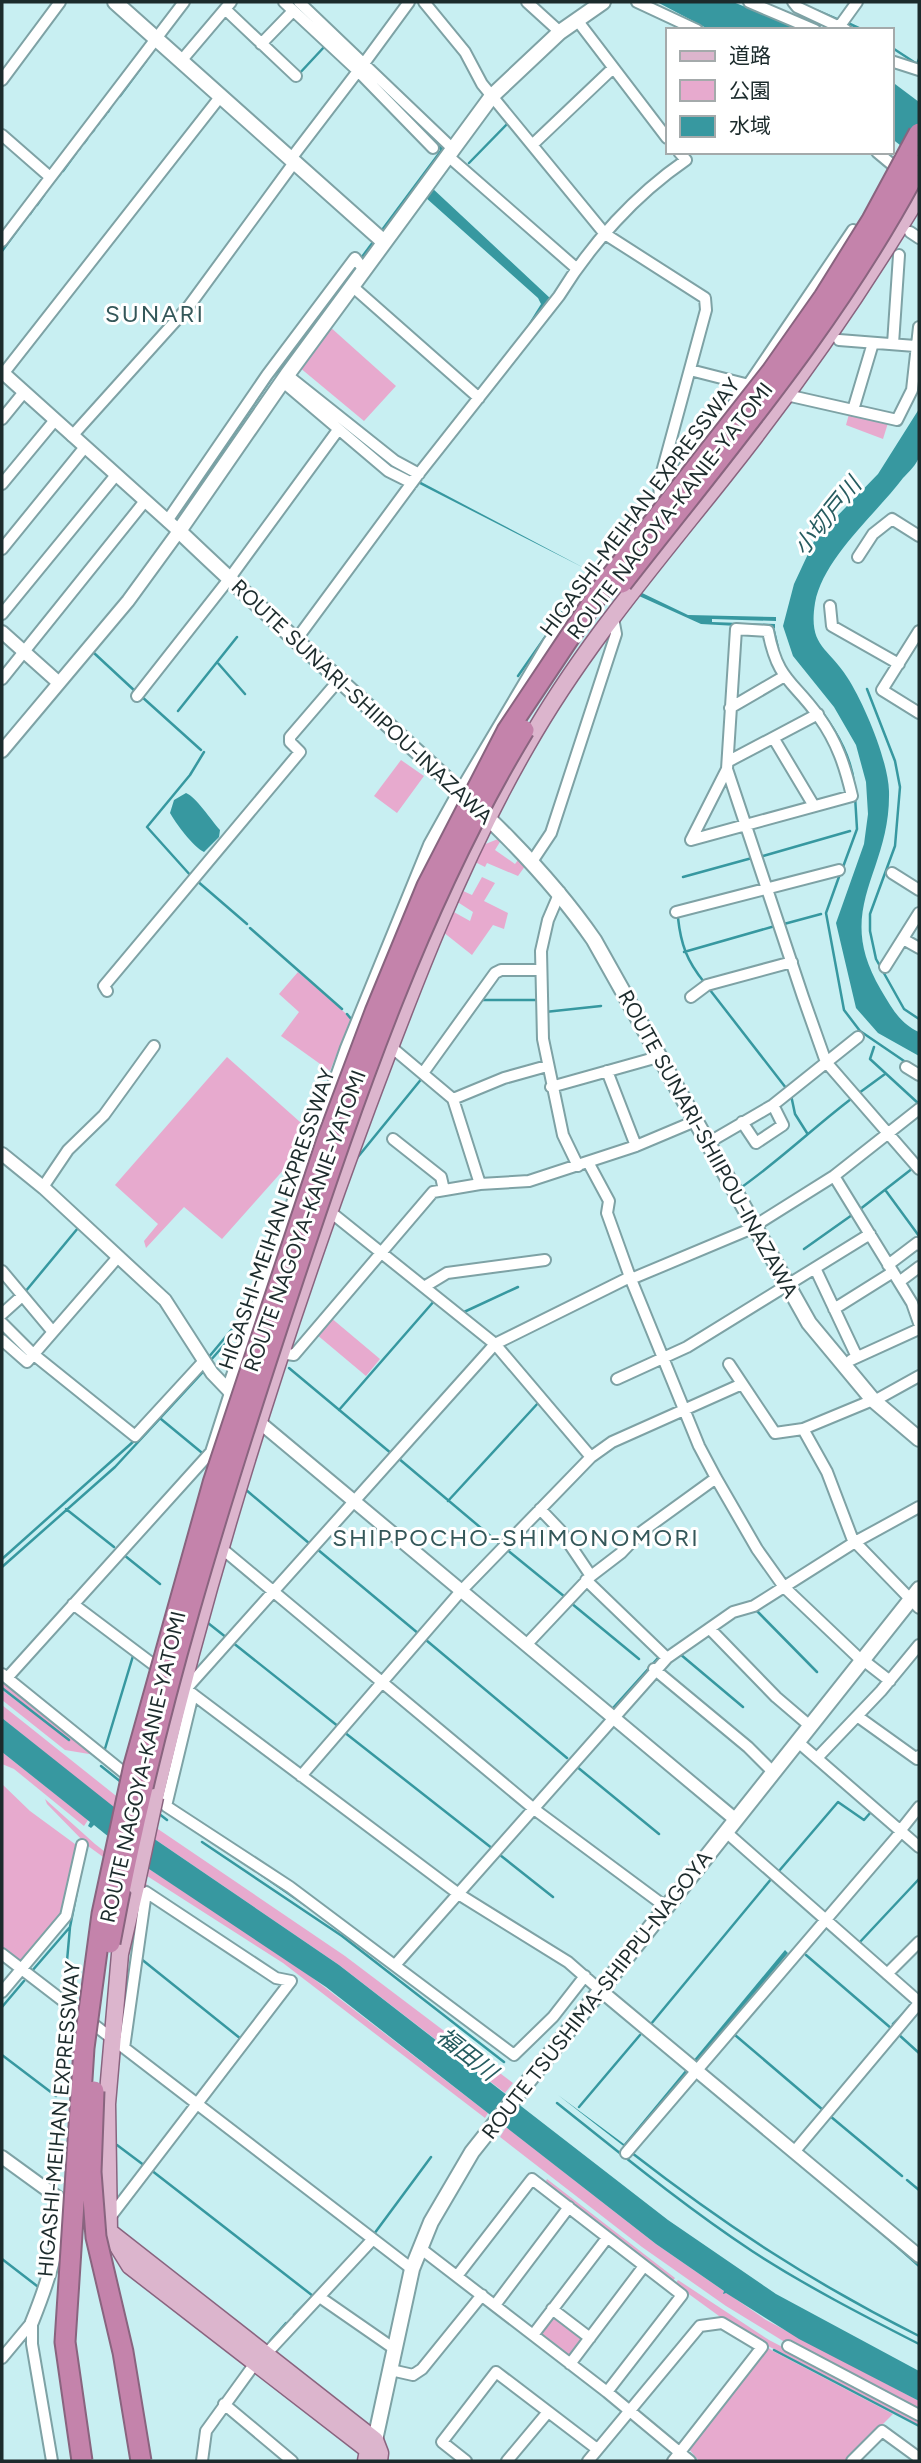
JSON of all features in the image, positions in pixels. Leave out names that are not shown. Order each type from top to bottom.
[{"type":"highway","name":"HIGASHI-MEIHAN EXPRESSWAY","points":[[82,2461],[65,2342],[84,2048],[102,1914],[138,1752],[213,1483],[328,1137],[375,1012],[427,886],[507,731],[605,584],[772,371],[824,297],[872,220],[919,133]]},
{"type":"highway","name":"HIGASHI-MEIHAN EXPRESSWAY","points":[[141,2461],[123,2352],[96,2237],[92,2205],[94,2089],[106,1966],[121,1881],[203,1564],[312,1225],[422,934],[463,844],[519,738],[615,592],[818,332],[863,264],[919,165]]},
{"type":"main road","points":[[116,2],[378,238]]},
{"type":"main road","points":[[179,531],[285,379],[310,329],[352,286],[360,265],[378,238],[450,152],[492,96],[560,32],[603,2]]},
{"type":"main road","name":"ROUTE NAGOYA-KANIE-YATOMI","points":[[108,2226],[107,2104],[118,2044],[120,1954],[160,1801],[220,1547],[258,1421],[328,1210],[424,960],[489,818],[526,746],[659,553],[787,395],[866,282],[919,195]]},
{"type":"main road","name":"ROUTE SUNARI-SHIIPOU-INAZAWA","points":[[179,531],[489,818],[533,860],[560,892],[594,940],[693,1122],[809,1324],[873,1400],[919,1439]]},
{"type":"main road","name":"ROUTE TSUSHIMA-SHIPPU-NAGOYA","points":[[376,2454],[412,2269],[450,2187],[495,2123],[600,1990],[862,1660],[916,1599]]},
{"type":"main road","points":[[108,2226],[130,2266],[261,2358],[376,2454]]},
{"type":"street","points":[[2,80],[60,2]]},
{"type":"street","points":[[2,241],[184,2]]},
{"type":"street","points":[[284,2],[296,6],[362,66],[450,152],[576,268]]},
{"type":"street","points":[[72,436],[189,306],[409,2]]},
{"type":"street","points":[[424,2],[465,52],[477,76],[492,96],[605,234],[705,298],[706,310],[659,482],[660,498]]},
{"type":"street","points":[[527,2],[560,32]]},
{"type":"street","points":[[637,2],[693,28]]},
{"type":"street","points":[[749,2],[810,28]]},
{"type":"street","points":[[793,2],[797,7],[843,28],[857,2]]},
{"type":"street","points":[[181,61],[228,5],[261,44],[296,76]]},
{"type":"street","points":[[261,44],[296,6]]},
{"type":"street","points":[[577,20],[666,137]]},
{"type":"street","points":[[893,55],[919,70]]},
{"type":"street","points":[[893,61],[904,63]]},
{"type":"street","points":[[362,66],[433,148]]},
{"type":"street","points":[[532,145],[612,69]]},
{"type":"street","points":[[2,751],[128,601],[179,531],[2,373],[220,97]]},
{"type":"street","points":[[2,135],[50,177]]},
{"type":"street","points":[[296,640],[415,478],[559,296],[576,268],[655,181],[685,160],[680,154]]},
{"type":"street","points":[[879,154],[919,187]]},
{"type":"street","points":[[585,1976],[553,2017],[514,2055],[290,1886],[160,1801],[4,1676],[211,1451],[229,1391],[351,1039],[430,845],[548,643],[598,572],[748,385],[853,230]]},
{"type":"street","points":[[893,344],[899,255]]},
{"type":"street","points":[[167,521],[360,265]]},
{"type":"street","points":[[352,286],[479,398]]},
{"type":"street","points":[[690,370],[897,420],[912,390],[919,327]]},
{"type":"street","points":[[839,340],[915,345]]},
{"type":"street","points":[[853,410],[873,343]]},
{"type":"street","points":[[285,379],[415,478]]},
{"type":"street","points":[[285,379],[388,471],[415,478]]},
{"type":"street","points":[[2,419],[24,392]]},
{"type":"street","points":[[2,484],[55,420]]},
{"type":"street","points":[[137,696],[229,579],[338,429]]},
{"type":"street","points":[[2,549],[85,447]]},
{"type":"street","points":[[2,614],[116,475]]},
{"type":"street","points":[[2,679],[145,501]]},
{"type":"street","points":[[858,557],[873,534],[892,519],[919,536]]},
{"type":"street","points":[[830,606],[832,626],[899,664]]},
{"type":"street","points":[[533,860],[551,833],[556,820],[616,634],[613,618]]},
{"type":"street","points":[[818,714],[728,765],[691,840],[745,824],[852,796],[844,758],[818,714],[783,677],[773,654],[768,631],[736,629],[728,765],[745,824],[826,1062],[919,1169]]},
{"type":"street","points":[[2,632],[59,683]]},
{"type":"street","points":[[918,637],[882,690],[919,713]]},
{"type":"street","points":[[730,708],[783,677]]},
{"type":"street","points":[[107,991],[104,986],[300,752],[290,742],[290,737],[339,680]]},
{"type":"street","points":[[774,739],[814,806]]},
{"type":"street","points":[[676,912],[839,870]]},
{"type":"street","points":[[892,873],[919,890]]},
{"type":"street","points":[[560,892],[548,920],[540,970],[547,1066],[563,1135],[609,1201],[607,1213],[630,1278],[685,1411],[716,1478],[757,1548],[784,1587],[862,1660],[890,1681]]},
{"type":"street","points":[[885,967],[919,913]]},
{"type":"street","points":[[903,939],[919,948]]},
{"type":"street","points":[[691,997],[707,985],[792,962]]},
{"type":"street","points":[[423,1073],[495,973],[500,970],[540,970]]},
{"type":"street","points":[[706,1144],[773,1105],[858,1037]]},
{"type":"street","points":[[43,1187],[68,1150],[104,1115],[154,1046]]},
{"type":"street","points":[[390,1046],[453,1099],[480,1184]]},
{"type":"street","points":[[551,1087],[658,1057]]},
{"type":"street","points":[[453,1099],[504,1078],[547,1066]]},
{"type":"street","points":[[906,1067],[919,1075]]},
{"type":"street","points":[[607,1072],[636,1146]]},
{"type":"street","points":[[742,1122],[756,1143],[783,1125],[773,1105]]},
{"type":"street","points":[[187,1689],[495,1344],[630,1278],[753,1227],[834,1176],[919,1109]]},
{"type":"street","points":[[280,1353],[294,1355],[433,1192],[480,1184],[528,1181],[636,1146],[693,1122]]},
{"type":"street","points":[[393,1139],[441,1177],[444,1190]]},
{"type":"street","points":[[2,1154],[43,1187],[174,1311],[204,1361],[258,1421],[613,1717],[731,1826],[827,1920],[919,2003],[794,2152]]},
{"type":"street","points":[[834,1176],[894,1273],[919,1323]]},
{"type":"street","points":[[328,1210],[495,1344],[591,1457]]},
{"type":"street","points":[[617,1379],[704,1336],[786,1283],[870,1234]]},
{"type":"street","points":[[894,1273],[917,1243],[919,1245]]},
{"type":"street","points":[[2,1341],[27,1362],[118,1257]]},
{"type":"street","points":[[424,1287],[447,1273],[545,1260]]},
{"type":"street","points":[[834,1309],[894,1273],[919,1267]]},
{"type":"street","points":[[815,1268],[857,1357]]},
{"type":"street","points":[[2,1271],[53,1332]]},
{"type":"street","points":[[2,1314],[22,1296]]},
{"type":"street","points":[[2,1323],[33,1354],[135,1436],[204,1361]]},
{"type":"street","points":[[842,1364],[919,1329]]},
{"type":"street","points":[[729,1364],[775,1433],[803,1429],[873,1400],[919,1376]]},
{"type":"street","points":[[301,1776],[461,1591],[591,1457],[612,1442],[742,1384]]},
{"type":"street","points":[[803,1429],[827,1472],[855,1542],[916,1599]]},
{"type":"street","points":[[526,1645],[589,1578],[621,1553],[640,1533],[716,1478]]},
{"type":"street","points":[[396,1964],[460,1895],[654,1669],[733,1612],[754,1606],[855,1542],[919,1507]]},
{"type":"street","points":[[540,1509],[589,1578],[667,1658]]},
{"type":"street","points":[[220,1547],[534,1809],[666,1907]]},
{"type":"street","points":[[73,1604],[460,1895],[568,1962],[919,2256]]},
{"type":"street","points":[[710,1629],[776,1697],[810,1726]]},
{"type":"street","points":[[817,1758],[890,1681],[919,1645]]},
{"type":"street","points":[[654,1669],[748,1747],[773,1772]]},
{"type":"street","points":[[857,1716],[917,1759],[919,1756]]},
{"type":"street","points":[[798,1742],[919,1847]]},
{"type":"street","points":[[626,2153],[694,2068],[827,1920],[919,1807]]},
{"type":"street","points":[[2,1992],[66,1916],[82,1845]]},
{"type":"street","points":[[2,2157],[61,2203],[108,2226],[290,1981],[276,1978],[146,1892],[118,2044]]},
{"type":"street","points":[[887,1974],[919,1942]]},
{"type":"street","points":[[2,1954],[412,2269]]},
{"type":"street","points":[[457,2276],[532,2179],[569,2207],[682,2295],[607,2392]]},
{"type":"street","points":[[2,2358],[32,2322],[52,2272],[61,2233],[61,2203]]},
{"type":"street","points":[[495,2305],[569,2207]]},
{"type":"street","points":[[533,2335],[607,2238]]},
{"type":"street","points":[[204,2460],[206,2431],[224,2404],[261,2358],[321,2298],[373,2239]]},
{"type":"street","points":[[421,2248],[607,2392],[676,2457],[690,2461]]},
{"type":"street","points":[[570,2364],[644,2266]]},
{"type":"street","points":[[391,2370],[413,2375],[422,2369],[482,2295]]},
{"type":"street","points":[[321,2298],[396,2350]]},
{"type":"street","points":[[552,2309],[590,2337]]},
{"type":"street","points":[[32,2322],[32,2344],[52,2461]]},
{"type":"street","points":[[588,2461],[700,2326],[722,2323],[762,2347],[676,2457]]},
{"type":"street","points":[[788,2346],[919,2415]]},
{"type":"street","points":[[466,2461],[442,2442],[496,2372],[597,2449]]},
{"type":"street","points":[[224,2404],[292,2461]]},
{"type":"street","points":[[507,2461],[548,2412]]},
{"type":"street","points":[[852,2461],[882,2431],[919,2458]]},
{"type":"green space","points":[[329,326],[396,386],[364,421],[299,367]]},
{"type":"green space","points":[[849,414],[888,423],[883,439],[846,425]]},
{"type":"green space","points":[[401,760],[424,776],[397,813],[374,796]]},
{"type":"green space","points":[[503,837],[495,850],[515,864],[521,856],[528,862],[518,876],[487,863],[485,867],[475,862],[483,845]]},
{"type":"green space","points":[[482,877],[495,883],[484,901],[508,913],[504,929],[493,925],[472,955],[443,932],[452,911],[470,921],[473,912],[456,901],[461,890],[472,895]]},
{"type":"green space","points":[[298,972],[351,1018],[330,1071],[281,1036],[299,1012],[279,994]]},
{"type":"green space","points":[[227,1057],[309,1130],[302,1149],[222,1239],[184,1207],[146,1248],[144,1241],[158,1224],[115,1185]]},
{"type":"green space","points":[[330,1317],[380,1359],[366,1376],[316,1334]]},
{"type":"green space","points":[[2,1680],[95,1755],[65,1750],[2,1700],[2,1690],[69,1740],[2,1687]]},
{"type":"green space","points":[[2,1705],[120,1799],[117,1811],[2,1718]]},
{"type":"green space","points":[[2,1752],[88,1820],[84,1826],[14,1769],[2,1764]]},
{"type":"green space","points":[[2,1784],[30,1811],[79,1847],[66,1910],[21,1963],[2,1952]]},
{"type":"green space","points":[[45,1799],[95,1844],[167,1900],[283,1976],[157,1896],[88,1846]]},
{"type":"green space","points":[[155,1827],[345,1956],[513,2083],[505,2093],[339,1965],[153,1838]]},
{"type":"green space","points":[[146,1867],[288,1959],[488,2113],[485,2118],[283,1963],[144,1874]]},
{"type":"green space","points":[[506,2127],[656,2244],[766,2320],[919,2401],[919,2413],[783,2341],[726,2306],[642,2247],[500,2137]]},
{"type":"green space","points":[[547,2179],[675,2278],[672,2282],[545,2183]]},
{"type":"green space","points":[[678,2280],[769,2340],[919,2418],[919,2425],[768,2346],[719,2316],[675,2284]]},
{"type":"green space","points":[[555,2315],[582,2336],[583,2340],[572,2354],[567,2356],[539,2332]]},
{"type":"green space","points":[[767,2347],[893,2414],[846,2461],[699,2461],[688,2448]]},
{"type":"water","points":[[287,2],[294,2],[363,65],[446,150],[388,224],[290,360],[288,359],[288,363],[274,377],[178,519],[195,488],[271,377],[440,150],[360,69]]},
{"type":"water","points":[[657,2],[733,2],[799,28],[706,28]]},
{"type":"water","points":[[893,82],[919,102],[919,160],[893,140]]},
{"type":"water","points":[[431,187],[551,299],[524,331],[541,304],[538,298],[425,197]]},
{"type":"water","points":[[289,381],[391,466],[586,569],[390,469]]},
{"type":"water","points":[[919,409],[918,460],[828,569],[815,603],[814,629],[821,645],[840,667],[861,701],[888,778],[887,820],[867,890],[862,936],[867,961],[881,990],[901,1020],[919,1032],[919,1056],[878,1033],[856,1008],[836,923],[864,844],[868,814],[866,782],[856,745],[834,707],[793,656],[783,626],[794,584],[815,539],[878,474]]},
{"type":"water","points":[[640,592],[688,615],[776,617],[776,621],[712,619],[712,622],[775,624],[775,628],[701,624],[639,596]]},
{"type":"water","points":[[186,793],[199,804],[220,830],[219,837],[204,852],[190,840],[170,813],[174,800]]},
{"type":"water","points":[[2,1718],[153,1838],[339,1965],[668,2220],[776,2294],[919,2371],[919,2401],[799,2339],[726,2293],[723,2294],[724,2291],[656,2244],[326,1987],[146,1867],[94,1825],[91,1828],[88,1826],[90,1822],[2,1752]]},
{"type":"water","points":[[785,1950],[788,1953],[626,2148],[558,2095],[624,2144]]},
{"type":"waterway","points":[[818,11],[839,20]]},
{"type":"waterway","points":[[850,24],[859,28]]},
{"type":"waterway","points":[[298,75],[325,46]]},
{"type":"waterway","points":[[893,48],[917,64],[919,59]]},
{"type":"waterway","points":[[120,96],[146,61]]},
{"type":"waterway","points":[[108,112],[112,105]]},
{"type":"waterway","points":[[103,118],[106,114]]},
{"type":"waterway","points":[[469,163],[510,121]]},
{"type":"waterway","points":[[96,126],[99,123]]},
{"type":"waterway","points":[[91,133],[94,130]]},
{"type":"waterway","points":[[84,143],[87,139]]},
{"type":"waterway","points":[[63,171],[76,153]]},
{"type":"waterway","points":[[55,180],[60,174]]},
{"type":"waterway","points":[[37,205],[44,195]]},
{"type":"waterway","points":[[30,214],[34,208]]},
{"type":"waterway","points":[[2,251],[27,217]]},
{"type":"waterway","points":[[518,676],[587,577]]},
{"type":"waterway","points":[[773,627],[778,648]]},
{"type":"waterway","points":[[178,711],[237,637]]},
{"type":"waterway","points":[[94,653],[136,692]]},
{"type":"waterway","points":[[217,662],[245,694]]},
{"type":"waterway","points":[[867,689],[895,761],[900,787],[895,846],[870,914],[870,931],[876,959],[904,1009],[919,1019]]},
{"type":"waterway","points":[[805,691],[822,711],[843,745],[854,783]]},
{"type":"waterway","points":[[141,696],[201,750]]},
{"type":"waterway","points":[[191,876],[147,827],[190,775],[204,752]]},
{"type":"waterway","points":[[843,867],[857,829],[855,796]]},
{"type":"waterway","points":[[763,856],[850,831]]},
{"type":"waterway","points":[[683,877],[752,858]]},
{"type":"waterway","points":[[840,874],[826,913],[844,1010],[860,1031],[907,1063]]},
{"type":"waterway","points":[[196,880],[247,924]]},
{"type":"waterway","points":[[784,924],[821,914]]},
{"type":"waterway","points":[[678,918],[686,952],[704,982]]},
{"type":"waterway","points":[[684,952],[775,926]]},
{"type":"waterway","points":[[250,928],[342,1009]]},
{"type":"waterway","points":[[710,990],[786,1088]]},
{"type":"waterway","points":[[482,1000],[537,1000]]},
{"type":"waterway","points":[[545,1012],[601,1006]]},
{"type":"waterway","points":[[347,1014],[352,1020]]},
{"type":"waterway","points":[[874,1047],[870,1059],[919,1104]]},
{"type":"waterway","points":[[324,1092],[336,1062]]},
{"type":"waterway","points":[[859,1093],[885,1074]]},
{"type":"waterway","points":[[357,1158],[423,1077]]},
{"type":"waterway","points":[[791,1095],[795,1114],[807,1133]]},
{"type":"waterway","points":[[739,1189],[851,1099]]},
{"type":"waterway","points":[[306,1142],[317,1113]]},
{"type":"waterway","points":[[295,1173],[301,1158]]},
{"type":"waterway","points":[[859,1210],[913,1168]]},
{"type":"waterway","points":[[886,1191],[919,1236]]},
{"type":"waterway","points":[[804,1249],[852,1215]]},
{"type":"waterway","points":[[25,1292],[78,1228]]},
{"type":"waterway","points":[[464,1312],[518,1287]]},
{"type":"waterway","points":[[339,1410],[435,1300]]},
{"type":"waterway","points":[[208,1358],[243,1316]]},
{"type":"waterway","points":[[210,1361],[240,1327]]},
{"type":"waterway","points":[[2,1332],[8,1338]]},
{"type":"waterway","points":[[289,1368],[392,1454]]},
{"type":"waterway","points":[[2,1567],[115,1467],[202,1373]]},
{"type":"waterway","points":[[448,1501],[539,1402]]},
{"type":"waterway","points":[[161,1419],[201,1452]]},
{"type":"waterway","points":[[2,1559],[134,1441]]},
{"type":"waterway","points":[[398,1458],[500,1544]]},
{"type":"waterway","points":[[245,1489],[310,1544]]},
{"type":"waterway","points":[[66,1509],[114,1547]]},
{"type":"waterway","points":[[317,1549],[419,1634]]},
{"type":"waterway","points":[[506,1549],[565,1597]]},
{"type":"waterway","points":[[124,1555],[160,1584]]},
{"type":"waterway","points":[[571,1603],[639,1659]]},
{"type":"waterway","points":[[756,1610],[817,1672]]},
{"type":"waterway","points":[[208,1623],[227,1638]]},
{"type":"waterway","points":[[426,1640],[567,1758]]},
{"type":"waterway","points":[[232,1642],[339,1727]]},
{"type":"waterway","points":[[680,1654],[743,1707]]},
{"type":"waterway","points":[[104,1752],[133,1656]]},
{"type":"waterway","points":[[613,1708],[658,1658]]},
{"type":"waterway","points":[[2,1688],[69,1740]]},
{"type":"waterway","points":[[344,1732],[493,1849]]},
{"type":"waterway","points":[[101,1766],[121,1782]]},
{"type":"waterway","points":[[576,1766],[659,1834]]},
{"type":"waterway","points":[[779,1871],[838,1802],[864,1820],[871,1812]]},
{"type":"waterway","points":[[158,1813],[167,1820]]},
{"type":"waterway","name":"福田川","points":[[202,1842],[342,1936],[504,2062]]},
{"type":"waterway","points":[[500,1855],[553,1897]]},
{"type":"waterway","points":[[253,1869],[305,1905]]},
{"type":"waterway","points":[[651,2024],[772,1878]]},
{"type":"waterway","points":[[859,1943],[919,1879]]},
{"type":"waterway","points":[[32,1971],[70,1927],[79,1881]]},
{"type":"waterway","points":[[64,1995],[70,1927]]},
{"type":"waterway","points":[[806,1955],[892,2029]]},
{"type":"waterway","points":[[140,1958],[241,2039]]},
{"type":"waterway","points":[[2,2007],[24,1981]]},
{"type":"waterway","points":[[893,2024],[904,2013]]},
{"type":"waterway","points":[[898,2034],[919,2053]]},
{"type":"waterway","points":[[579,2107],[640,2035]]},
{"type":"waterway","points":[[735,2035],[823,2110]]},
{"type":"waterway","points":[[2,2055],[56,2096]]},
{"type":"waterway","points":[[557,2103],[677,2198],[752,2251],[855,2311],[919,2344]]},
{"type":"waterway","points":[[830,2116],[902,2176]]},
{"type":"waterway","points":[[117,2145],[145,2166]]},
{"type":"waterway","points":[[632,2153],[771,2252],[919,2336]]},
{"type":"waterway","points":[[374,2234],[431,2157]]},
{"type":"waterway","points":[[151,2170],[313,2296]]},
{"type":"waterway","points":[[907,2180],[919,2190]]},
{"type":"waterway","points":[[883,2234],[919,2266]]},
{"type":"waterway","points":[[2,2259],[37,2286]]},
{"type":"waterway","points":[[294,2315],[316,2293]]},
{"type":"waterway","points":[[270,2341],[286,2323]]},
{"type":"waterway","points":[[774,2350],[919,2426]]},
{"type":"district","name":"SUNARI","points":[[155,314]]},
{"type":"district","name":"SHIPPOCHO-SHIMONOMORI","points":[[516,1538]]},
{"type":"water label","name":"小切戸川","points":[[827,516]]}]
